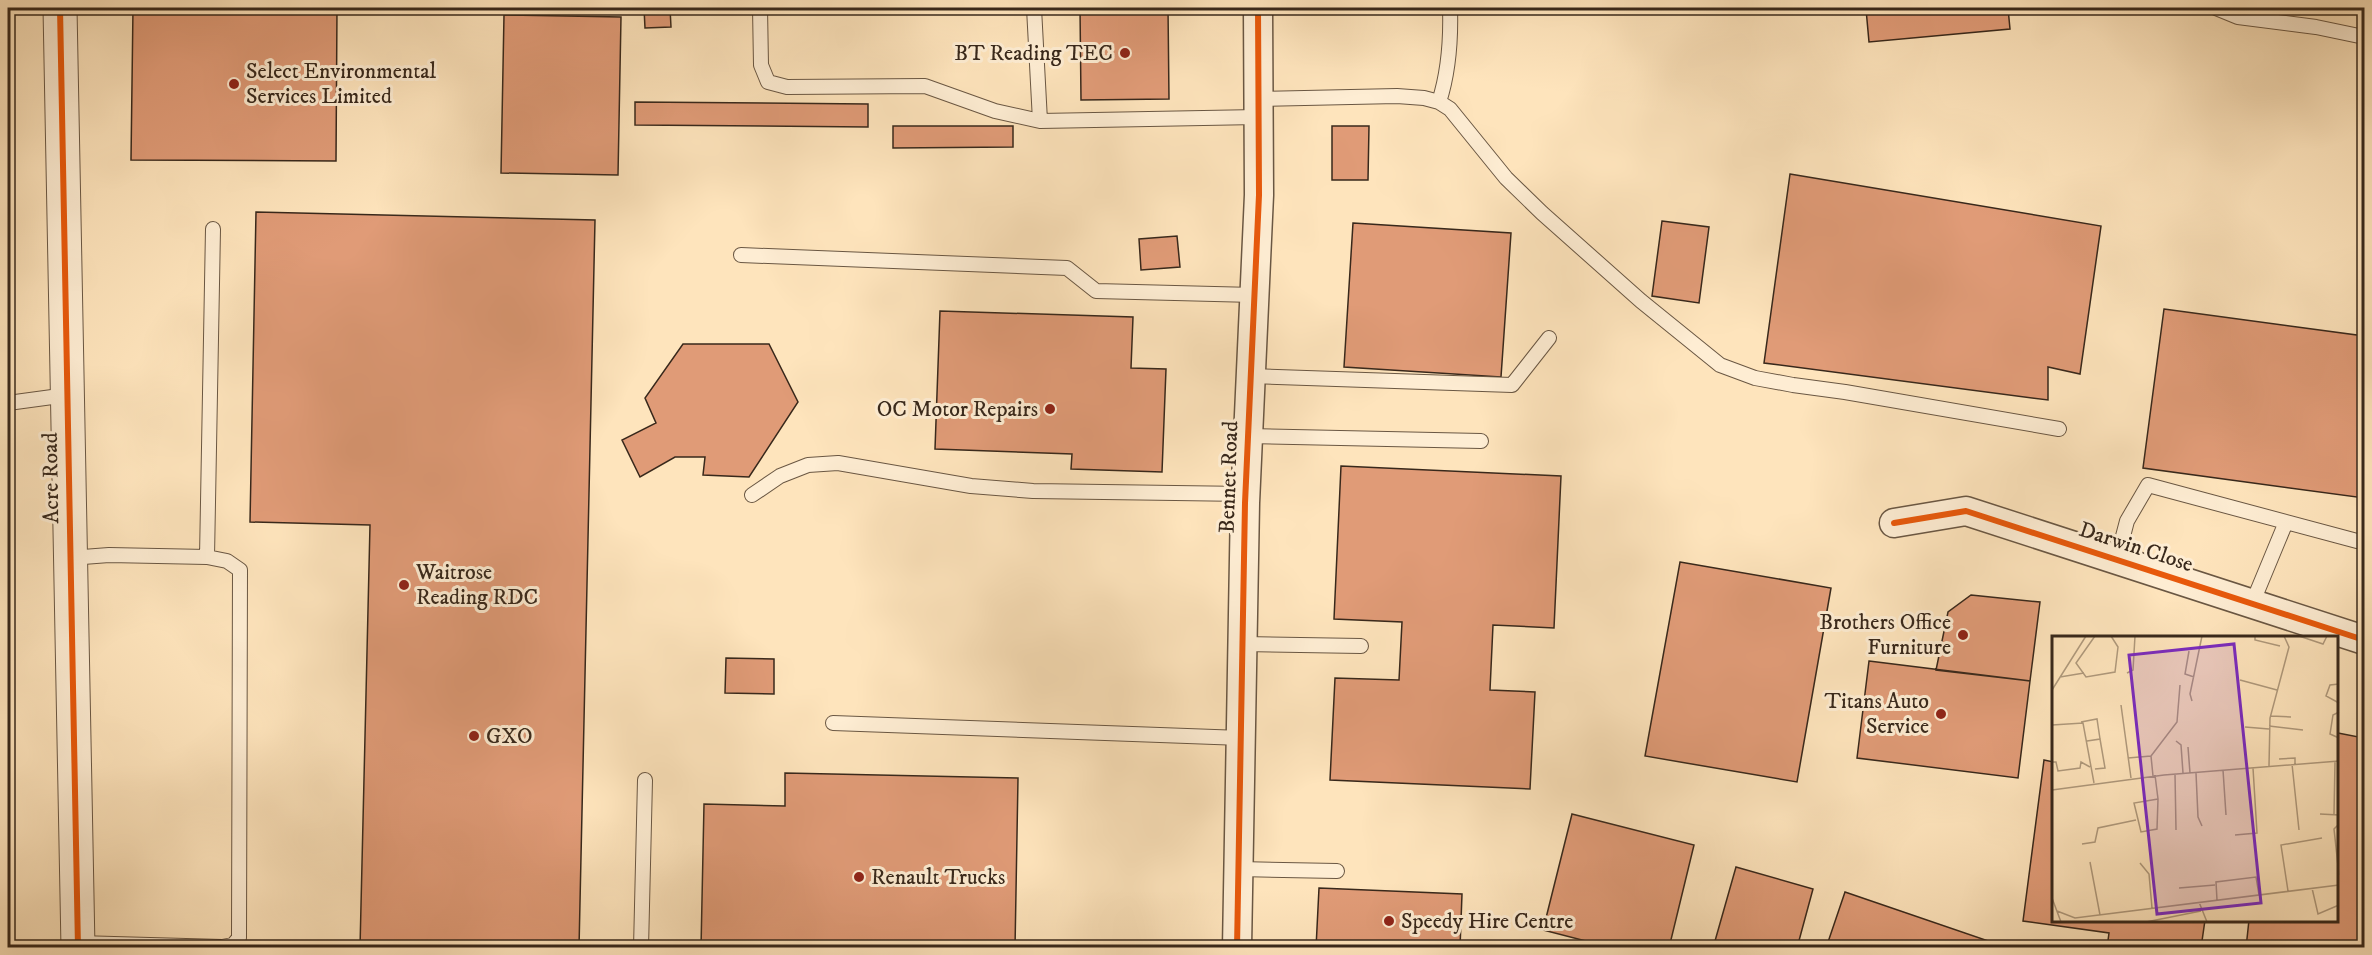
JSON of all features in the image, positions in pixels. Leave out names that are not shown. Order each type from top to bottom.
[{"type":"street","name":"Acre Road","points":[[60,8],[78,945]]},
{"type":"street","name":"Bennet Road","points":[[1237,948],[1246,494],[1259,195],[1258,8]]},
{"type":"street","name":"Darwin Close","points":[[1894,523],[1966,511],[2364,640]]},
{"type":"lane","points":[[760,8],[760,66],[768,82],[787,87],[925,86],[995,111],[1040,121],[1258,108],[1397,96],[1438,102],[1455,115],[1506,178],[1542,213],[1641,301],[1720,365],[1755,378],[2059,429]]},
{"type":"lane","points":[[1034,8],[1040,121]]},
{"type":"lane","points":[[1438,102],[1449,63],[1450,8]]},
{"type":"lane","points":[[2216,8],[2238,17],[2316,27],[2364,37]]},
{"type":"lane","points":[[207,557],[213,229]]},
{"type":"lane","points":[[741,255],[1067,268],[1096,291],[1254,295]]},
{"type":"lane","points":[[1251,376],[1512,385],[1549,338]]},
{"type":"lane","points":[[8,403],[67,395]]},
{"type":"lane","points":[[1248,436],[1481,441]]},
{"type":"lane","points":[[752,495],[780,476],[799,468],[808,465],[838,463],[971,486],[1033,491],[1246,494]]},
{"type":"lane","points":[[2117,560],[2127,521],[2148,485],[2357,541]]},
{"type":"lane","points":[[2252,604],[2286,522]]},
{"type":"lane","points":[[70,558],[110,555],[207,557],[227,561],[240,570],[239,938],[233,945],[222,947],[78,945]]},
{"type":"lane","points":[[1243,644],[1361,646]]},
{"type":"lane","points":[[833,723],[1242,738]]},
{"type":"lane","points":[[641,948],[645,780]]},
{"type":"lane","points":[[1239,869],[1337,871]]},
{"type":"building","name":"Select Environmental Services Limited","points":[[133,8],[337,8],[336,161],[131,160]]},
{"type":"building","points":[[644,8],[670,8],[671,27],[645,28]]},
{"type":"building","name":"BT Reading TEC","points":[[1080,8],[1168,8],[1169,99],[1081,100]]},
{"type":"building","points":[[2008,8],[2010,29],[1869,42],[1866,9]]},
{"type":"building","points":[[504,15],[621,17],[618,175],[501,173]]},
{"type":"building","points":[[635,102],[868,104],[868,127],[635,125]]},
{"type":"building","points":[[893,126],[1013,126],[1013,147],[893,148]]},
{"type":"building","points":[[1332,126],[1369,126],[1368,180],[1332,180]]},
{"type":"building","points":[[1790,174],[2101,226],[2080,374],[2048,367],[2048,400],[1764,363]]},
{"type":"building","name":"GXO","points":[[256,212],[595,220],[579,948],[360,948],[370,525],[250,522]]},
{"type":"building","points":[[1662,221],[1709,227],[1699,303],[1652,296]]},
{"type":"building","points":[[1353,223],[1511,233],[1501,377],[1344,367]]},
{"type":"building","points":[[1177,236],[1180,267],[1141,270],[1139,239]]},
{"type":"building","points":[[2164,309],[2364,336],[2364,498],[2143,468]]},
{"type":"building","name":"OC Motor Repairs","points":[[940,311],[1133,317],[1131,368],[1166,369],[1162,472],[1071,469],[1072,454],[935,449]]},
{"type":"building","points":[[683,344],[769,344],[798,402],[749,477],[703,475],[705,457],[675,457],[640,477],[622,440],[656,423],[645,398]]},
{"type":"building","points":[[1341,466],[1561,476],[1554,628],[1493,625],[1490,690],[1535,692],[1530,789],[1330,780],[1335,678],[1399,680],[1402,622],[1334,619]]},
{"type":"building","points":[[1680,562],[1831,588],[1797,782],[1645,756]]},
{"type":"building","points":[[1971,595],[2040,602],[2030,681],[1936,670],[1948,612]]},
{"type":"building","points":[[726,658],[774,659],[774,694],[725,693]]},
{"type":"building","points":[[1869,661],[2030,681],[2018,778],[1857,758]]},
{"type":"building","points":[[2339,733],[2364,738],[2364,948],[2246,948],[2249,922],[2339,922]]},
{"type":"building","points":[[2044,760],[2052,762],[2052,922],[2205,922],[2201,948],[2107,948],[2109,933],[2023,921]]},
{"type":"building","name":"Renault Trucks","points":[[785,773],[1018,778],[1015,948],[701,948],[704,804],[785,806]]},
{"type":"building","points":[[1572,814],[1694,845],[1669,948],[1613,948],[1543,930]]},
{"type":"building","points":[[1736,867],[1813,889],[1797,948],[1713,948]]},
{"type":"building","name":"Speedy Hire Centre","points":[[1319,888],[1462,894],[1460,948],[1316,948]]},
{"type":"building","points":[[1845,892],[2003,946],[2003,948],[1826,948]]},
{"type":"cycle path","points":[[60,8],[78,948]]},
{"type":"cycle path","points":[[1237,948],[1245,503],[1259,195],[1258,8]]},
{"type":"cycle path","points":[[1894,523],[1966,511],[2364,640]]},
{"type":"place","name":"BT Reading TEC","points":[[1125,53]]},
{"type":"place","name":"Select Environmental Services Limited","points":[[234,84]]},
{"type":"place","name":"OC Motor Repairs","points":[[1050,409]]},
{"type":"place","name":"Waitrose Reading RDC","points":[[404,585]]},
{"type":"place","name":"Brothers Office Furniture","points":[[1963,635]]},
{"type":"place","name":"Titans Auto Service","points":[[1941,714]]},
{"type":"place","name":"GXO","points":[[474,736]]},
{"type":"place","name":"Renault Trucks","points":[[859,877]]},
{"type":"place","name":"Speedy Hire Centre","points":[[1389,921]]}]
